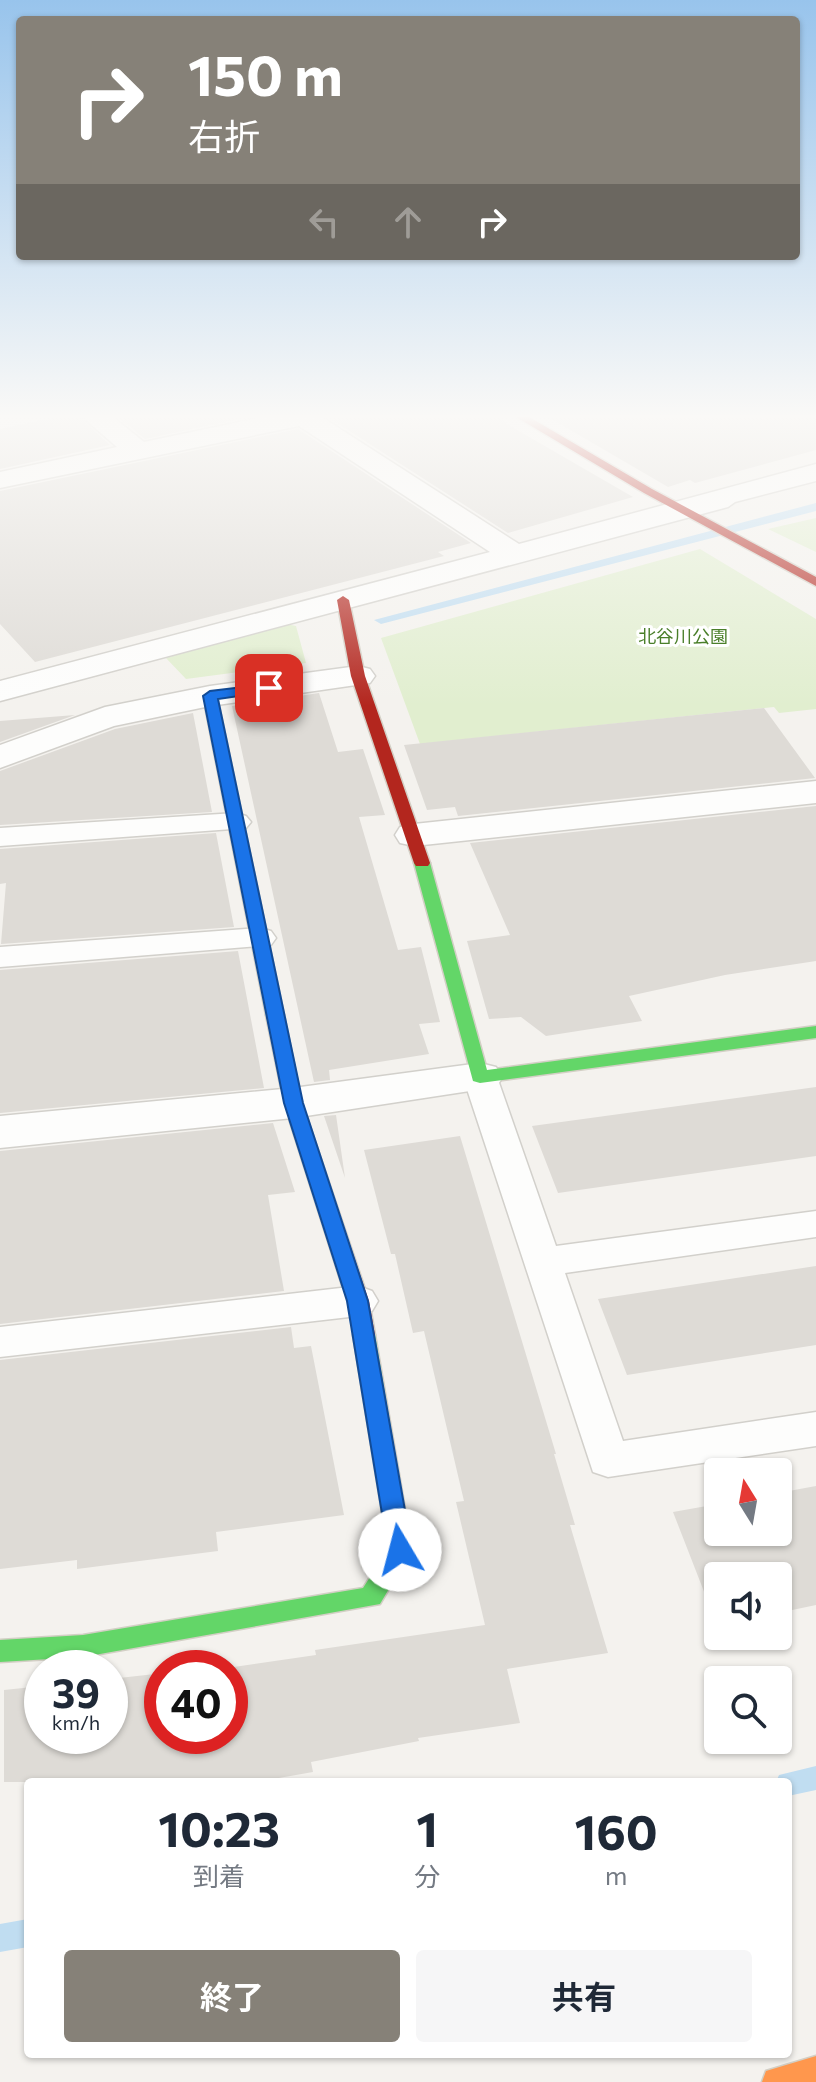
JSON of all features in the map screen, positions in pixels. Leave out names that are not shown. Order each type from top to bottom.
[{"type":"street","points":[[447,511],[513,554]]},
{"type":"street","points":[[685,511],[731,537],[810,574]]},
{"type":"street","points":[[0,691],[513,554],[699,511]]},
{"type":"street","points":[[343,600],[358,676],[414,835],[480,1077]]},
{"type":"street","points":[[0,757],[105,717],[210,696],[358,676]]},
{"type":"street","points":[[0,1651],[83,1646],[371,1597],[400,1550],[358,1301],[293,1103],[210,696]]},
{"type":"street","points":[[414,835],[816,792]]},
{"type":"street","points":[[0,1132],[293,1103],[816,1032]]},
{"type":"street","points":[[777,2082],[816,2071]]},
{"type":"lane","points":[[0,837],[236,822]]},
{"type":"lane","points":[[0,957],[260,938]]},
{"type":"lane","points":[[480,1077],[608,1460],[816,1429]]},
{"type":"lane","points":[[541,1262],[816,1224]]},
{"type":"lane","points":[[0,1342],[358,1301]]},
{"type":"green space","points":[[816,518],[816,552],[768,529]]},
{"type":"green space","name":"北谷川公園","points":[[700,549],[816,619],[816,709],[779,713],[774,707],[420,744],[381,638]]},
{"type":"green space","points":[[281,623],[296,626],[306,663],[186,679],[166,658]]},
{"type":"building","points":[[0,511],[423,511],[471,543],[438,552],[444,556],[35,662],[0,624]]},
{"type":"building","points":[[474,511],[584,511],[508,533]]},
{"type":"building","points":[[319,693],[338,752],[363,749],[385,815],[359,817],[398,950],[421,947],[440,1022],[419,1024],[429,1054],[329,1070],[330,1080],[314,1082],[232,706]]},
{"type":"building","points":[[764,708],[815,778],[458,816],[455,807],[427,810],[404,745]]},
{"type":"building","points":[[193,713],[212,812],[0,825],[0,771],[115,729]]},
{"type":"building","points":[[75,715],[0,742],[0,721]]},
{"type":"building","points":[[816,806],[816,961],[725,975],[629,996],[642,1021],[546,1036],[521,1017],[489,1019],[467,941],[510,935],[470,843]]},
{"type":"building","points":[[216,833],[234,927],[1,944],[6,883],[0,884],[0,849]]},
{"type":"building","points":[[238,951],[264,1088],[0,1113],[0,970]]},
{"type":"building","points":[[816,1087],[816,1156],[558,1193],[532,1126]]},
{"type":"building","points":[[336,1115],[345,1178],[324,1116]]},
{"type":"building","points":[[273,1123],[295,1192],[268,1195],[284,1291],[0,1324],[0,1151]]},
{"type":"building","points":[[460,1136],[556,1454],[575,1525],[570,1525],[608,1653],[507,1669],[520,1723],[418,1738],[419,1741],[311,1762],[313,1772],[279,1778],[24,1778],[24,1782],[4,1782],[4,1690],[24,1688],[24,1754],[128,1754],[128,1677],[144,1675],[144,1754],[248,1754],[248,1665],[316,1655],[315,1650],[485,1625],[456,1502],[464,1501],[424,1331],[413,1333],[395,1254],[391,1254],[364,1150]]},
{"type":"building","points":[[816,1266],[816,1345],[627,1375],[598,1299]]},
{"type":"building","points":[[291,1327],[294,1348],[311,1346],[344,1515],[216,1532],[218,1551],[77,1569],[77,1560],[0,1569],[0,1360]]},
{"type":"building","points":[[816,1486],[816,1605],[792,1610],[792,1562],[704,1562],[704,1592],[673,1512],[704,1506],[704,1546],[792,1546],[792,1490]]},
{"type":"waterway","points":[[381,620],[800,511]]},
{"type":"waterway","points":[[792,1783],[816,1778]]},
{"type":"waterway","points":[[0,1938],[24,1934]]},
{"type":"traffic: fast","points":[[210,696],[275,1015]]},
{"type":"traffic: fast","points":[[422,863],[480,1077],[816,1032]]},
{"type":"traffic: fast","points":[[0,1651],[83,1646],[371,1597],[400,1550],[364,1335]]},
{"type":"traffic: slow","points":[[777,2082],[816,2071]]},
{"type":"traffic: jam","points":[[685,511],[816,582]]},
{"type":"traffic: jam","points":[[343,600],[358,676],[422,863]]},
{"type":"traffic: jam","points":[[275,1015],[293,1103],[358,1301],[364,1335]]},
{"type":"route","points":[[269,688],[210,696],[293,1103],[358,1301],[388,1463],[400,1550]]}]
